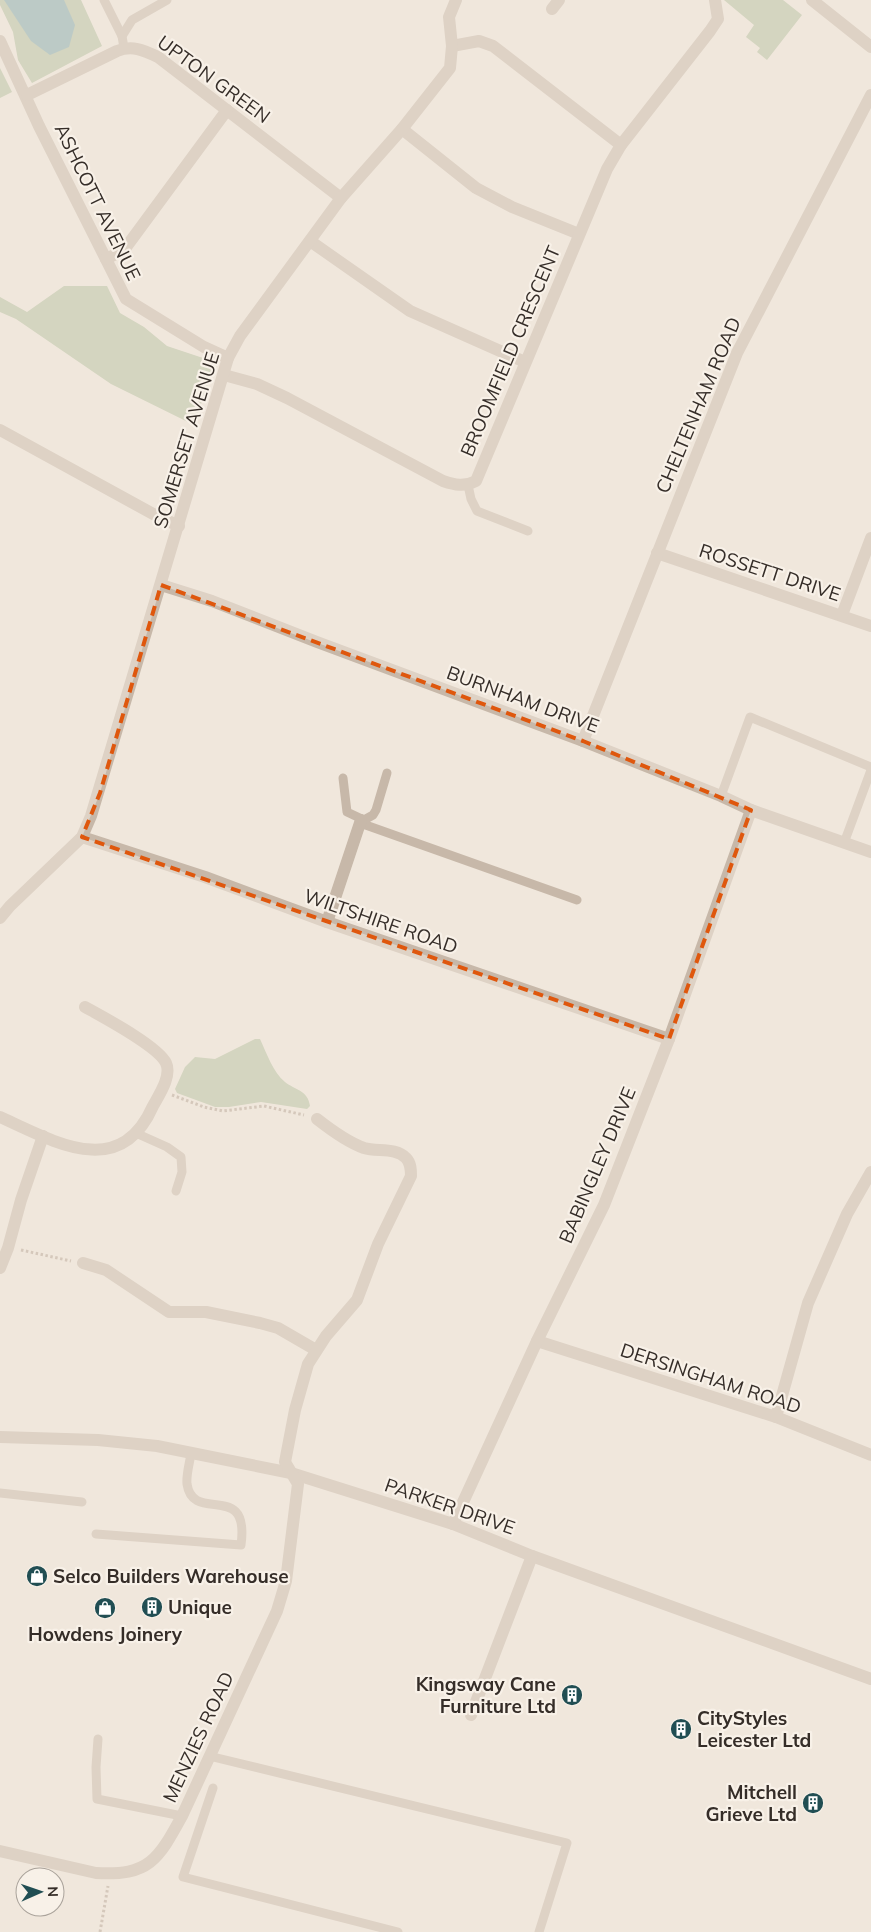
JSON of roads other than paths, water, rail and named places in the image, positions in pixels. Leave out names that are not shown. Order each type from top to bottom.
[{"type":"street","name":"SOMERSET AVENUE","points":[[0,918],[10,906],[82,837],[100,792],[228,358],[240,336],[341,198],[402,128],[450,68],[452,46],[449,17],[456,0]]},
{"type":"street","name":"BROOMFIELD CRESCENT","points":[[224,375],[257,384],[287,398],[443,481],[457,486],[468,485],[476,481],[524,362],[607,169],[621,145],[718,19],[715,0]]},
{"type":"street","points":[[812,0],[871,47]]},
{"type":"street","name":"ASHCOTT AVENUE","points":[[0,41],[27,95],[39,126],[126,299],[204,346],[228,358]]},
{"type":"street","points":[[452,46],[479,41],[493,46],[621,145]]},
{"type":"street","points":[[27,95],[123,42]]},
{"type":"street","name":"UPTON GREEN","points":[[123,42],[158,57],[341,198]]},
{"type":"street","name":"CHELTENHAM ROAD","points":[[582,741],[737,353],[871,95]]},
{"type":"street","points":[[106,259],[124,250],[227,110]]},
{"type":"street","points":[[402,128],[476,188],[512,208],[579,234]]},
{"type":"street","points":[[310,241],[410,311],[524,362]]},
{"type":"street","points":[[0,430],[155,515],[179,526]]},
{"type":"street","points":[[842,615],[871,538]]},
{"type":"street","name":"ROSSETT DRIVE","points":[[656,553],[871,626]]},
{"type":"street","name":"BURNHAM DRIVE","points":[[161,585],[212,601],[582,741],[721,796],[751,810],[871,852]]},
{"type":"street","name":"BABINGLEY DRIVE","points":[[453,1524],[537,1341],[604,1205],[668,1039],[751,810]]},
{"type":"street","points":[[327,922],[360,822]]},
{"type":"street","name":"WILTSHIRE ROAD","points":[[82,837],[205,877],[327,922],[668,1039]]},
{"type":"street","points":[[0,1117],[43,1136],[83,1149],[97,1150],[127,1142],[138,1134],[146,1122],[161,1090],[167,1074],[166,1064],[160,1055],[120,1027],[85,1007]]},
{"type":"street","name":"MENZIES ROAD","points":[[0,1851],[96,1873],[123,1874],[142,1868],[157,1857],[182,1816],[277,1611],[289,1562],[298,1484],[285,1462],[301,1387],[308,1364],[316,1350],[357,1300],[382,1235],[411,1176],[411,1167],[406,1158],[395,1152],[363,1147],[340,1135],[317,1119]]},
{"type":"street","points":[[0,1268],[43,1136]]},
{"type":"street","points":[[776,1417],[808,1303],[847,1214],[871,1172]]},
{"type":"street","points":[[83,1263],[106,1270],[169,1312],[206,1312],[260,1323],[278,1328],[316,1350]]},
{"type":"street","name":"DERSINGHAM ROAD","points":[[537,1341],[776,1417],[871,1455]]},
{"type":"street","name":"PARKER DRIVE","points":[[0,1437],[98,1440],[157,1446],[291,1473],[453,1524],[532,1556],[871,1680]]},
{"type":"street","points":[[471,1715],[532,1556]]},
{"type":"lane","points":[[104,0],[123,42]]},
{"type":"lane","points":[[123,42],[132,20],[167,0]]},
{"type":"lane","points":[[468,485],[471,499],[477,510],[528,531]]},
{"type":"lane","points":[[721,796],[750,718],[871,768],[844,843]]},
{"type":"lane","points":[[360,822],[373,815],[387,773]]},
{"type":"lane","points":[[343,778],[347,812],[360,822],[577,900]]},
{"type":"lane","points":[[138,1134],[172,1149],[181,1157],[182,1172],[176,1192]]},
{"type":"lane","points":[[96,1534],[241,1545],[242,1529],[240,1518],[236,1511],[228,1506],[198,1501],[189,1493],[187,1482],[191,1453]]},
{"type":"lane","points":[[0,1493],[82,1502]]},
{"type":"lane","points":[[98,1738],[96,1767],[97,1799],[182,1816]]},
{"type":"lane","points":[[209,1756],[567,1843],[538,1932]]},
{"type":"lane","points":[[213,1788],[182,1877],[398,1932]]},
{"type":"water","points":[[4,0],[64,0],[75,25],[69,47],[50,55],[31,41]]},
{"type":"place","name":"Selco Builders Warehouse","points":[[37,1576]]},
{"type":"place","name":"Unique","points":[[152,1607]]},
{"type":"place","name":"Howdens Joinery","points":[[105,1608]]},
{"type":"place","name":"Kingsway Cane Furniture Ltd","points":[[572,1695]]},
{"type":"place","name":"CityStyles Leicester Ltd","points":[[681,1729]]},
{"type":"place","name":"Mitchell Grieve Ltd","points":[[813,1803]]}]
